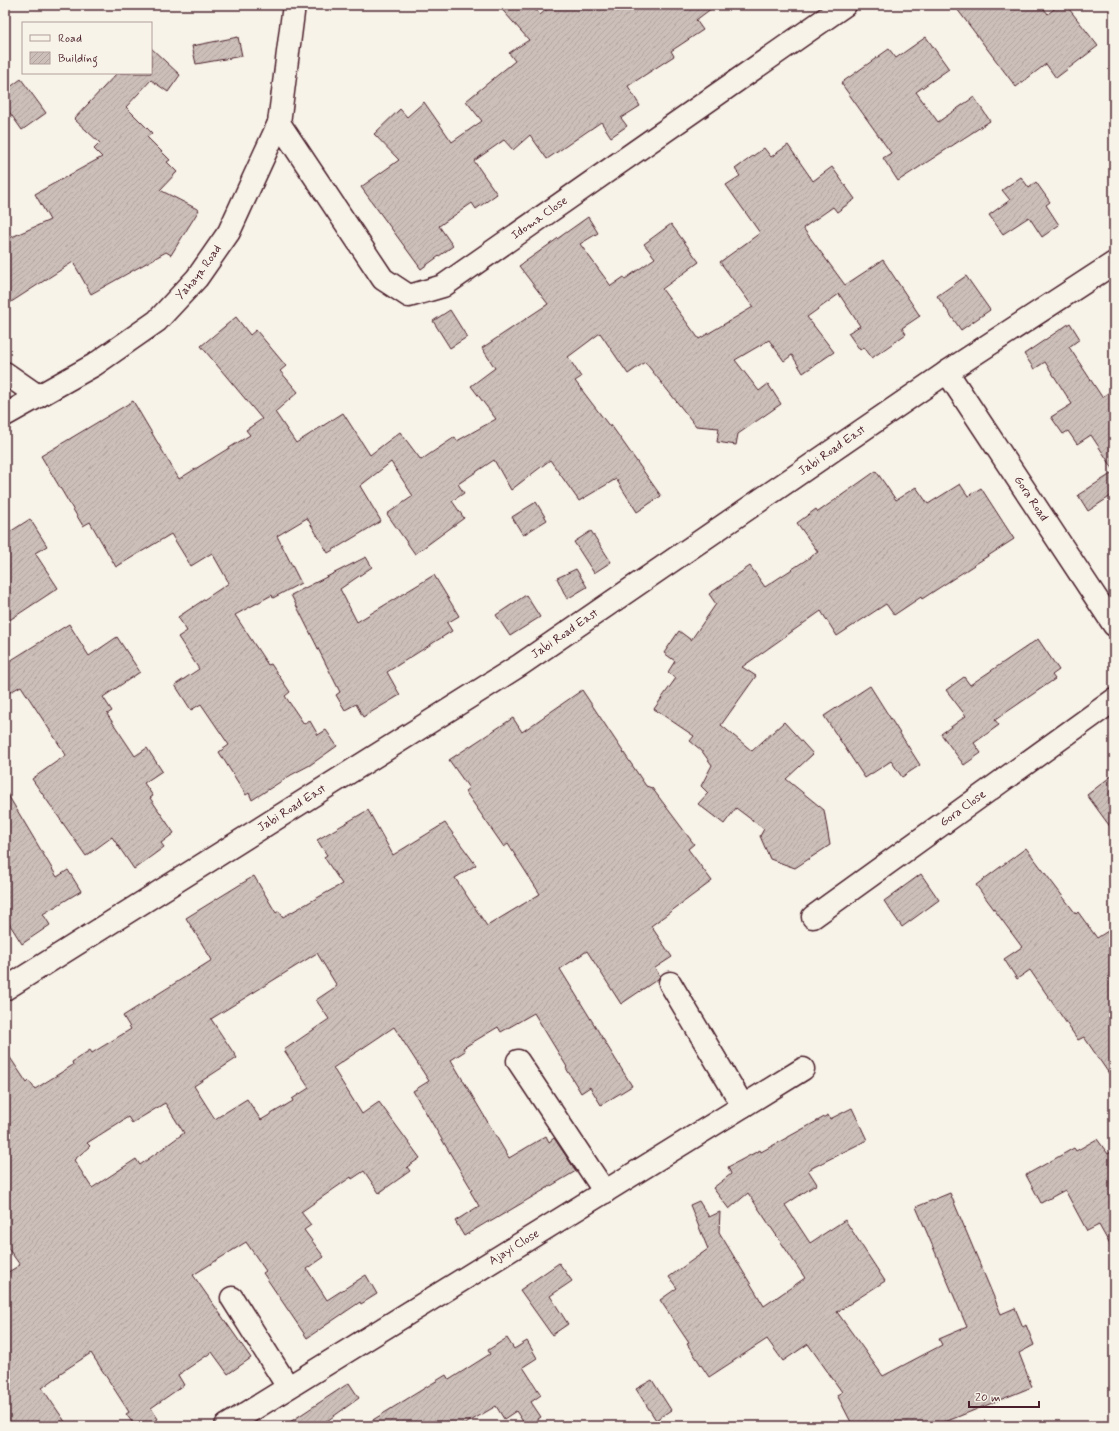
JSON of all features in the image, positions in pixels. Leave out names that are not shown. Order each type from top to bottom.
[{"type":"street","name":"Yahaya Road","points":[[5,416],[94,365],[157,321],[197,278],[229,232],[279,123],[294,5]]},
{"type":"street","name":"Idoma Close","points":[[279,123],[382,280],[409,296],[443,286],[845,5]]},
{"type":"street","name":"Jabi Road East","points":[[5,989],[520,665],[947,372],[1114,263]]},
{"type":"street","name":"Gora Road","points":[[947,372],[1114,625]]},
{"type":"street","points":[[5,373],[38,396]]},
{"type":"street","name":"Gora Close","points":[[813,917],[1114,700]]},
{"type":"street","points":[[670,983],[743,1106]]},
{"type":"street","points":[[518,1061],[605,1192]]},
{"type":"street","name":"Ajayi Close","points":[[226,1426],[803,1069]]},
{"type":"street","points":[[232,1298],[288,1387]]},
{"type":"building","points":[[498,5],[532,5],[540,15],[552,5],[716,5],[696,20],[703,30],[671,51],[674,56],[628,86],[640,106],[621,118],[627,126],[611,137],[601,122],[547,159],[530,135],[513,150],[504,140],[474,161],[497,194],[476,209],[472,203],[439,226],[453,246],[421,269],[361,187],[399,160],[374,134],[400,109],[407,117],[424,102],[452,142],[482,121],[466,101],[515,61],[509,53],[529,40]]},
{"type":"building","points":[[954,5],[1041,5],[1048,14],[1059,5],[1066,5],[1098,46],[1056,78],[1046,64],[1016,87]]},
{"type":"building","points":[[238,37],[242,56],[196,64],[192,46]]},
{"type":"building","points":[[926,37],[949,69],[916,92],[938,122],[974,97],[990,121],[898,181],[883,158],[891,153],[841,83],[889,49],[896,58]]},
{"type":"building","points":[[152,49],[180,75],[168,92],[151,80],[126,107],[152,133],[147,137],[170,160],[167,162],[177,172],[160,190],[199,210],[171,255],[166,252],[91,294],[73,262],[5,306],[5,240],[50,220],[35,194],[102,157],[94,149],[100,143],[74,119],[116,74],[152,74]]},
{"type":"building","points":[[21,79],[46,113],[22,130],[5,106],[5,91]]},
{"type":"building","points":[[788,145],[813,181],[832,167],[855,199],[837,212],[833,207],[803,228],[845,285],[883,260],[920,316],[902,328],[906,334],[872,358],[864,347],[860,350],[848,333],[860,326],[839,294],[807,317],[834,352],[803,373],[792,355],[784,361],[769,340],[735,360],[759,391],[768,384],[781,404],[738,434],[736,445],[717,442],[719,428],[696,426],[645,362],[628,374],[600,333],[568,357],[581,377],[575,381],[610,427],[611,425],[661,496],[637,512],[616,479],[579,501],[550,460],[511,490],[494,460],[458,484],[464,493],[452,501],[464,518],[415,554],[387,514],[413,496],[391,462],[360,486],[381,521],[328,553],[307,518],[277,536],[301,583],[273,598],[272,595],[235,615],[268,665],[271,664],[290,692],[285,696],[304,724],[310,721],[318,735],[326,730],[337,746],[310,765],[291,775],[252,800],[249,793],[246,795],[219,752],[229,745],[201,704],[191,710],[175,685],[199,669],[178,637],[187,631],[178,617],[229,583],[212,553],[191,566],[171,534],[116,567],[90,522],[83,526],[41,456],[133,401],[179,479],[250,435],[246,430],[262,419],[201,346],[236,317],[250,335],[256,330],[286,366],[280,371],[298,392],[275,412],[296,443],[343,413],[370,455],[400,432],[421,460],[455,437],[457,441],[496,419],[471,386],[495,368],[482,348],[548,304],[519,266],[588,217],[598,233],[580,244],[611,286],[624,277],[625,279],[655,258],[644,244],[671,224],[699,262],[662,289],[699,339],[753,307],[720,262],[760,233],[726,185],[740,176],[735,169],[764,148],[771,157]]},
{"type":"building","points":[[1021,177],[1029,188],[1036,182],[1050,202],[1046,205],[1059,225],[1042,237],[1029,217],[1003,234],[989,215],[1010,200],[1002,190]]},
{"type":"building","points":[[966,276],[990,310],[961,330],[937,296]]},
{"type":"building","points":[[450,310],[467,337],[450,348],[433,321]]},
{"type":"building","points":[[1070,323],[1080,339],[1069,347],[1102,397],[1114,389],[1114,470],[1091,435],[1077,444],[1068,431],[1063,434],[1051,417],[1072,404],[1045,362],[1034,369],[1024,354]]},
{"type":"building","points":[[876,471],[896,500],[916,487],[928,504],[960,484],[968,496],[981,488],[1014,539],[922,599],[921,597],[894,615],[886,604],[837,636],[821,611],[742,667],[756,676],[721,725],[752,751],[784,722],[813,754],[786,779],[824,810],[830,845],[795,868],[770,859],[760,836],[764,829],[736,808],[724,824],[698,804],[708,793],[701,786],[712,765],[701,750],[690,741],[694,736],[654,709],[676,678],[668,672],[675,661],[664,653],[679,631],[691,640],[716,604],[709,594],[750,566],[765,587],[818,552],[797,523],[816,509],[818,512]]},
{"type":"building","points":[[1114,472],[1114,494],[1088,511],[1078,495]]},
{"type":"building","points":[[536,502],[547,520],[523,535],[512,517]]},
{"type":"building","points":[[30,519],[47,546],[35,553],[58,588],[5,623],[5,535]]},
{"type":"building","points":[[591,531],[611,562],[594,573],[574,542]]},
{"type":"building","points":[[366,557],[372,567],[340,589],[357,622],[434,575],[459,616],[447,623],[452,631],[387,672],[400,695],[363,717],[356,704],[345,710],[336,695],[340,692],[291,595]]},
{"type":"building","points":[[576,569],[587,587],[567,599],[557,578]]},
{"type":"building","points":[[526,595],[540,617],[510,636],[496,615]]},
{"type":"building","points":[[69,624],[89,656],[117,637],[140,672],[103,697],[112,711],[107,714],[135,756],[147,748],[162,771],[144,783],[153,796],[150,798],[174,833],[161,843],[164,847],[134,869],[112,837],[86,856],[32,779],[66,755],[21,686],[5,695],[5,664]]},
{"type":"building","points":[[1038,639],[1059,670],[1052,675],[1055,679],[995,720],[999,725],[974,743],[981,753],[964,765],[941,734],[966,716],[946,690],[964,677],[970,685]]},
{"type":"building","points":[[870,686],[920,765],[902,777],[891,761],[865,778],[824,716]]},
{"type":"building","points":[[582,690],[646,786],[652,788],[694,844],[688,849],[712,881],[651,926],[672,957],[655,968],[660,976],[658,979],[621,1004],[587,951],[560,969],[632,1086],[601,1105],[590,1087],[581,1093],[534,1013],[501,1032],[498,1027],[463,1048],[465,1051],[451,1060],[509,1158],[546,1136],[549,1142],[554,1138],[576,1171],[464,1236],[455,1221],[479,1206],[470,1191],[472,1190],[413,1091],[429,1081],[394,1027],[333,1068],[362,1114],[379,1102],[420,1158],[407,1167],[410,1171],[379,1193],[364,1171],[352,1179],[351,1177],[301,1212],[311,1225],[304,1230],[324,1257],[307,1269],[327,1300],[366,1275],[377,1294],[361,1304],[360,1302],[307,1338],[263,1273],[266,1271],[246,1242],[193,1275],[251,1358],[228,1374],[212,1352],[178,1375],[184,1385],[151,1408],[158,1419],[148,1426],[135,1426],[126,1414],[129,1412],[91,1353],[59,1374],[60,1375],[42,1388],[68,1426],[10,1426],[5,1417],[5,1274],[20,1265],[5,1244],[5,1050],[27,1083],[29,1081],[35,1089],[73,1065],[72,1062],[90,1050],[92,1053],[131,1029],[123,1016],[212,960],[186,918],[254,876],[276,913],[279,911],[283,917],[342,884],[324,857],[327,855],[317,840],[368,810],[393,855],[445,823],[476,865],[455,878],[487,926],[540,894],[508,844],[504,847],[465,791],[469,788],[449,760],[513,718],[522,732]],"holes":[[[317,953],[337,986],[316,1000],[329,1019],[284,1050],[309,1088],[292,1099],[293,1101],[261,1120],[247,1099],[215,1119],[194,1086],[237,1058],[211,1019]],[[165,1103],[184,1133],[140,1165],[136,1159],[92,1188],[74,1160],[90,1146],[87,1143],[128,1117],[132,1123]]]},
{"type":"building","points":[[1114,774],[1114,832],[1087,795]]},
{"type":"building","points":[[5,790],[57,877],[68,870],[81,891],[43,914],[50,925],[22,944],[5,917]]},
{"type":"building","points":[[1026,848],[1076,914],[1078,912],[1097,938],[1114,927],[1114,1081],[1084,1037],[1078,1040],[1030,970],[1017,979],[1004,959],[1022,947],[976,885]]},
{"type":"building","points":[[921,874],[939,900],[902,927],[884,901]]},
{"type":"building","points":[[852,1108],[867,1140],[808,1170],[817,1184],[785,1205],[810,1243],[845,1220],[885,1281],[837,1312],[883,1376],[942,1345],[939,1339],[967,1327],[916,1207],[950,1193],[1001,1314],[1015,1308],[1023,1327],[1026,1325],[1034,1345],[1019,1353],[1032,1387],[935,1426],[853,1426],[837,1395],[842,1392],[808,1344],[783,1361],[767,1339],[709,1377],[687,1344],[689,1343],[660,1300],[677,1288],[669,1277],[708,1249],[690,1205],[699,1201],[709,1217],[720,1212],[719,1232],[764,1306],[805,1278],[748,1193],[729,1209],[713,1188],[731,1174],[728,1167],[760,1150],[761,1152],[828,1115],[830,1119]]},
{"type":"building","points":[[1097,1139],[1108,1154],[1114,1150],[1114,1252],[1099,1225],[1087,1231],[1065,1190],[1041,1203],[1026,1175],[1074,1148],[1076,1151]]},
{"type":"building","points":[[559,1263],[572,1281],[550,1296],[568,1324],[552,1335],[520,1290]]},
{"type":"building","points":[[507,1338],[514,1349],[527,1341],[537,1358],[523,1367],[541,1395],[531,1402],[541,1417],[528,1426],[526,1426],[516,1411],[504,1419],[496,1406],[462,1426],[363,1426],[446,1375],[449,1380],[490,1354],[488,1350]]},
{"type":"building","points":[[652,1380],[671,1410],[656,1420],[636,1389]]},
{"type":"building","points":[[349,1383],[359,1398],[320,1426],[284,1426]]}]
